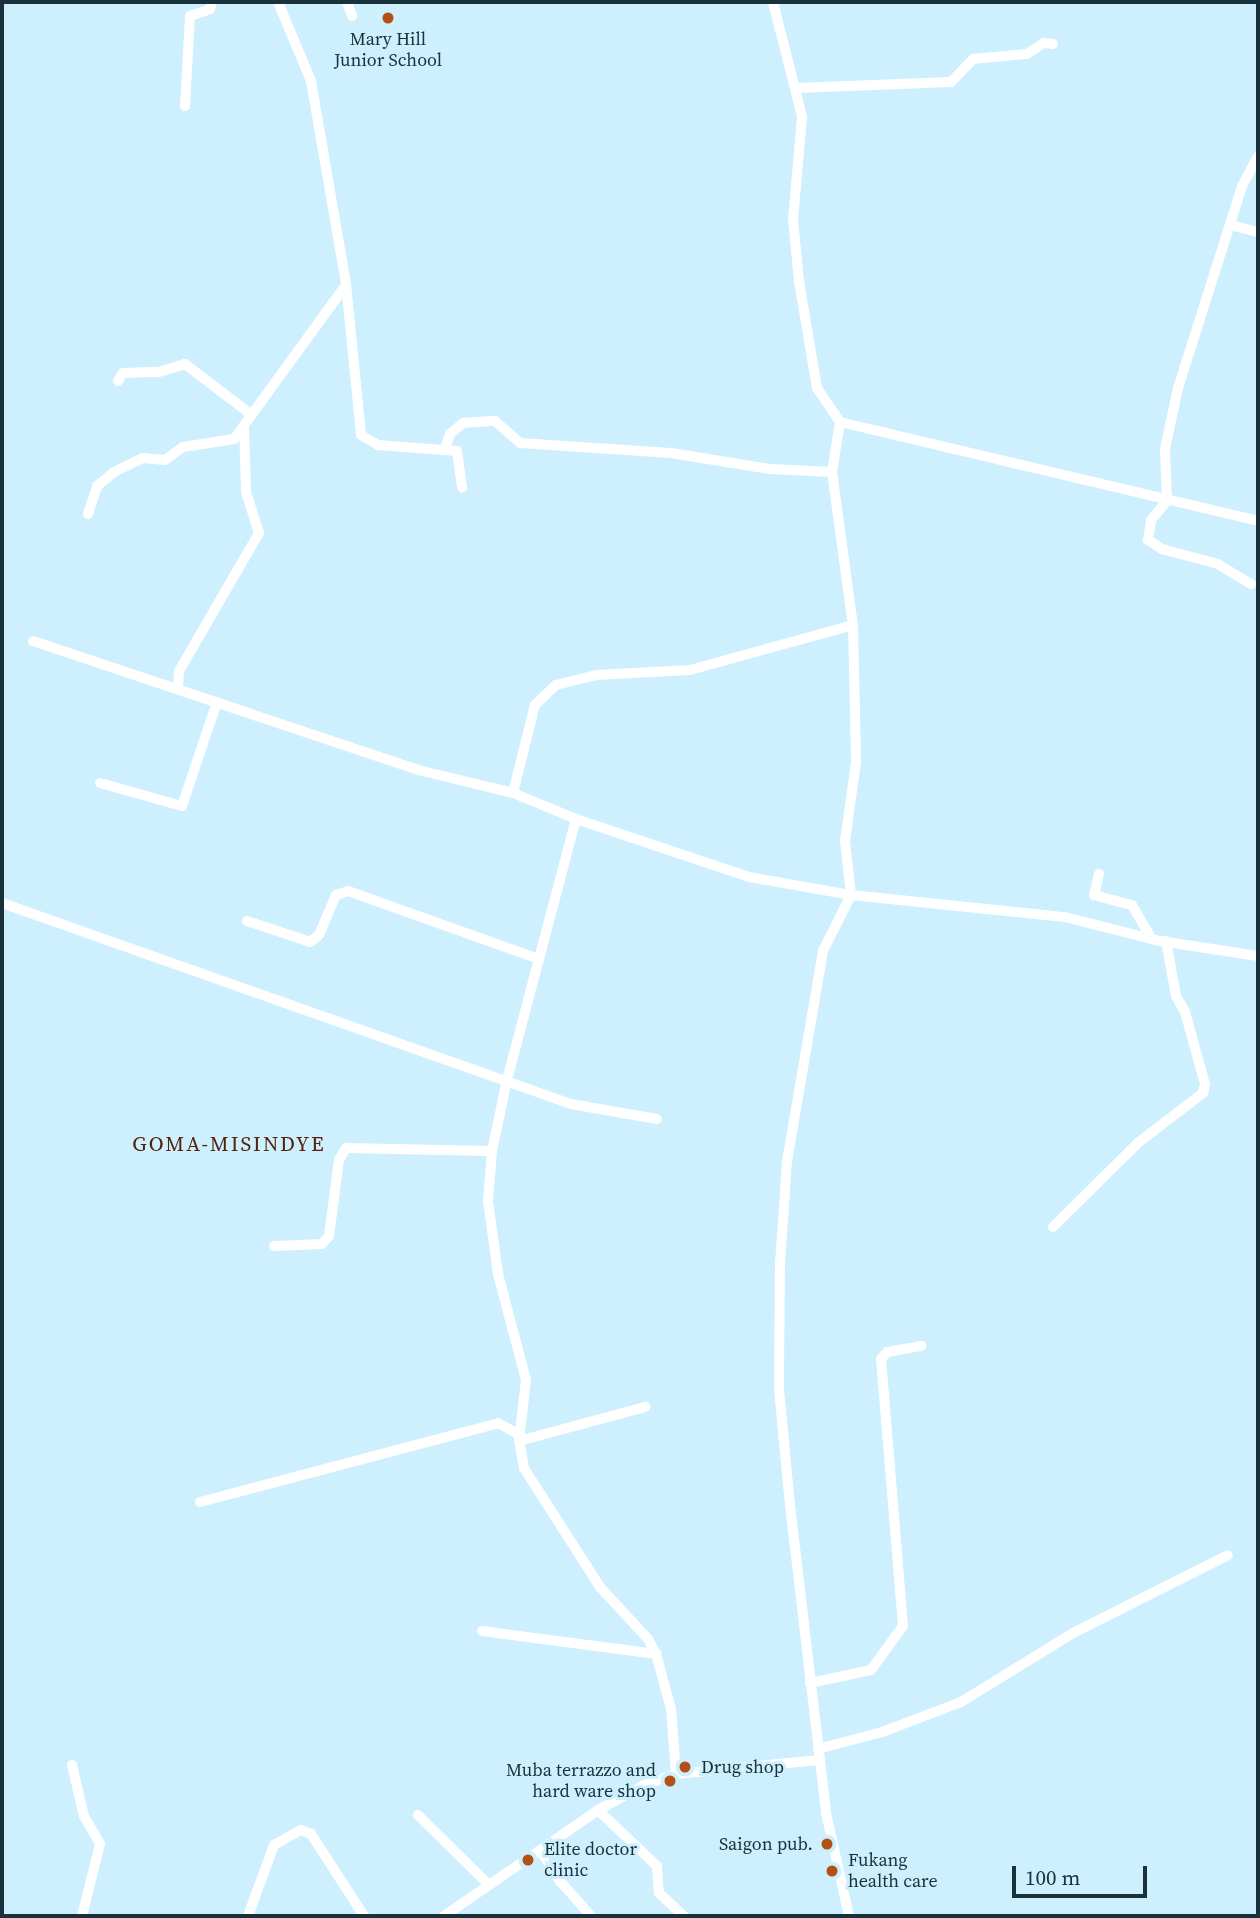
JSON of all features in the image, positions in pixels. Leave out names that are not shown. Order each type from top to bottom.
[{"type":"street","points":[[185,106],[190,16],[210,9],[212,2]]},
{"type":"street","points":[[278,2],[311,81],[346,284],[363,439],[378,445],[444,449],[461,457],[462,488]]},
{"type":"street","points":[[347,2],[352,16]]},
{"type":"street","points":[[773,2],[802,117],[793,219],[799,281],[817,388],[840,422],[832,472],[853,625],[856,762],[845,841],[851,895],[822,951],[782,1213],[779,1388],[819,1754],[837,1878],[849,1916]]},
{"type":"street","points":[[796,88],[951,82],[973,60],[1027,54],[1044,43],[1053,44]]},
{"type":"street","points":[[1251,584],[1218,564],[1149,542],[1151,520],[1167,501],[1165,449],[1178,388],[1242,186],[1258,156]]},
{"type":"street","points":[[1231,225],[1258,232]]},
{"type":"street","points":[[88,514],[97,486],[114,472],[143,458],[165,460],[183,447],[229,442],[244,426],[346,284]]},
{"type":"street","points":[[118,381],[123,373],[159,372],[185,364],[252,415]]},
{"type":"street","points":[[444,449],[450,434],[463,423],[495,421],[520,443],[671,453],[770,470],[832,472]]},
{"type":"street","points":[[840,422],[904,434],[1167,501],[1258,521]]},
{"type":"street","points":[[178,688],[179,671],[259,533],[246,492],[244,426]]},
{"type":"street","points":[[513,793],[535,705],[556,685],[596,675],[690,670],[853,625]]},
{"type":"street","points":[[33,641],[418,770],[513,793],[576,819],[749,877],[851,895],[1065,917],[1151,939],[1258,956]]},
{"type":"street","points":[[100,783],[182,806],[217,702]]},
{"type":"street","points":[[576,819],[507,1080],[492,1151],[488,1201],[498,1274],[526,1380],[519,1438],[524,1468],[547,1510],[600,1587],[648,1639],[656,1654],[671,1709],[676,1774]]},
{"type":"street","points":[[1099,874],[1094,895],[1132,905],[1151,939]]},
{"type":"street","points":[[247,921],[310,942],[319,935],[336,895],[348,891],[539,959]]},
{"type":"street","points":[[2,903],[571,1104],[657,1119]]},
{"type":"street","points":[[1053,1227],[1130,1150],[1205,1089],[1185,1012],[1176,996],[1166,942]]},
{"type":"street","points":[[274,1246],[322,1244],[329,1236],[339,1160],[346,1148],[492,1151]]},
{"type":"street","points":[[810,1683],[872,1670],[903,1626],[881,1359],[887,1352],[921,1346]]},
{"type":"street","points":[[200,1502],[498,1423],[519,1438],[645,1407]]},
{"type":"street","points":[[444,1916],[598,1810],[676,1774],[819,1754],[961,1702],[1075,1632],[1228,1555]]},
{"type":"street","points":[[482,1631],[656,1654]]},
{"type":"street","points":[[72,1765],[84,1816],[100,1844],[82,1916]]},
{"type":"street","points":[[598,1810],[657,1866],[659,1893],[684,1916]]},
{"type":"street","points":[[418,1815],[488,1884]]},
{"type":"street","points":[[248,1916],[274,1845],[301,1830],[311,1835],[364,1916]]},
{"type":"street","points":[[541,1851],[560,1881],[592,1916]]},
{"type":"place","name":"Mary Hill Junior School","points":[[388,18]]},
{"type":"place","name":"Drug shop","points":[[685,1767]]},
{"type":"place","name":"Muba terrazzo and hard ware shop","points":[[670,1781]]},
{"type":"place","name":"Saigon pub.","points":[[827,1844]]},
{"type":"place","name":"Elite doctor clinic","points":[[528,1860]]},
{"type":"place","name":"Fukang health care","points":[[832,1871]]},
{"type":"district","name":"GOMA-MISINDYE","points":[[229,1144]]}]
